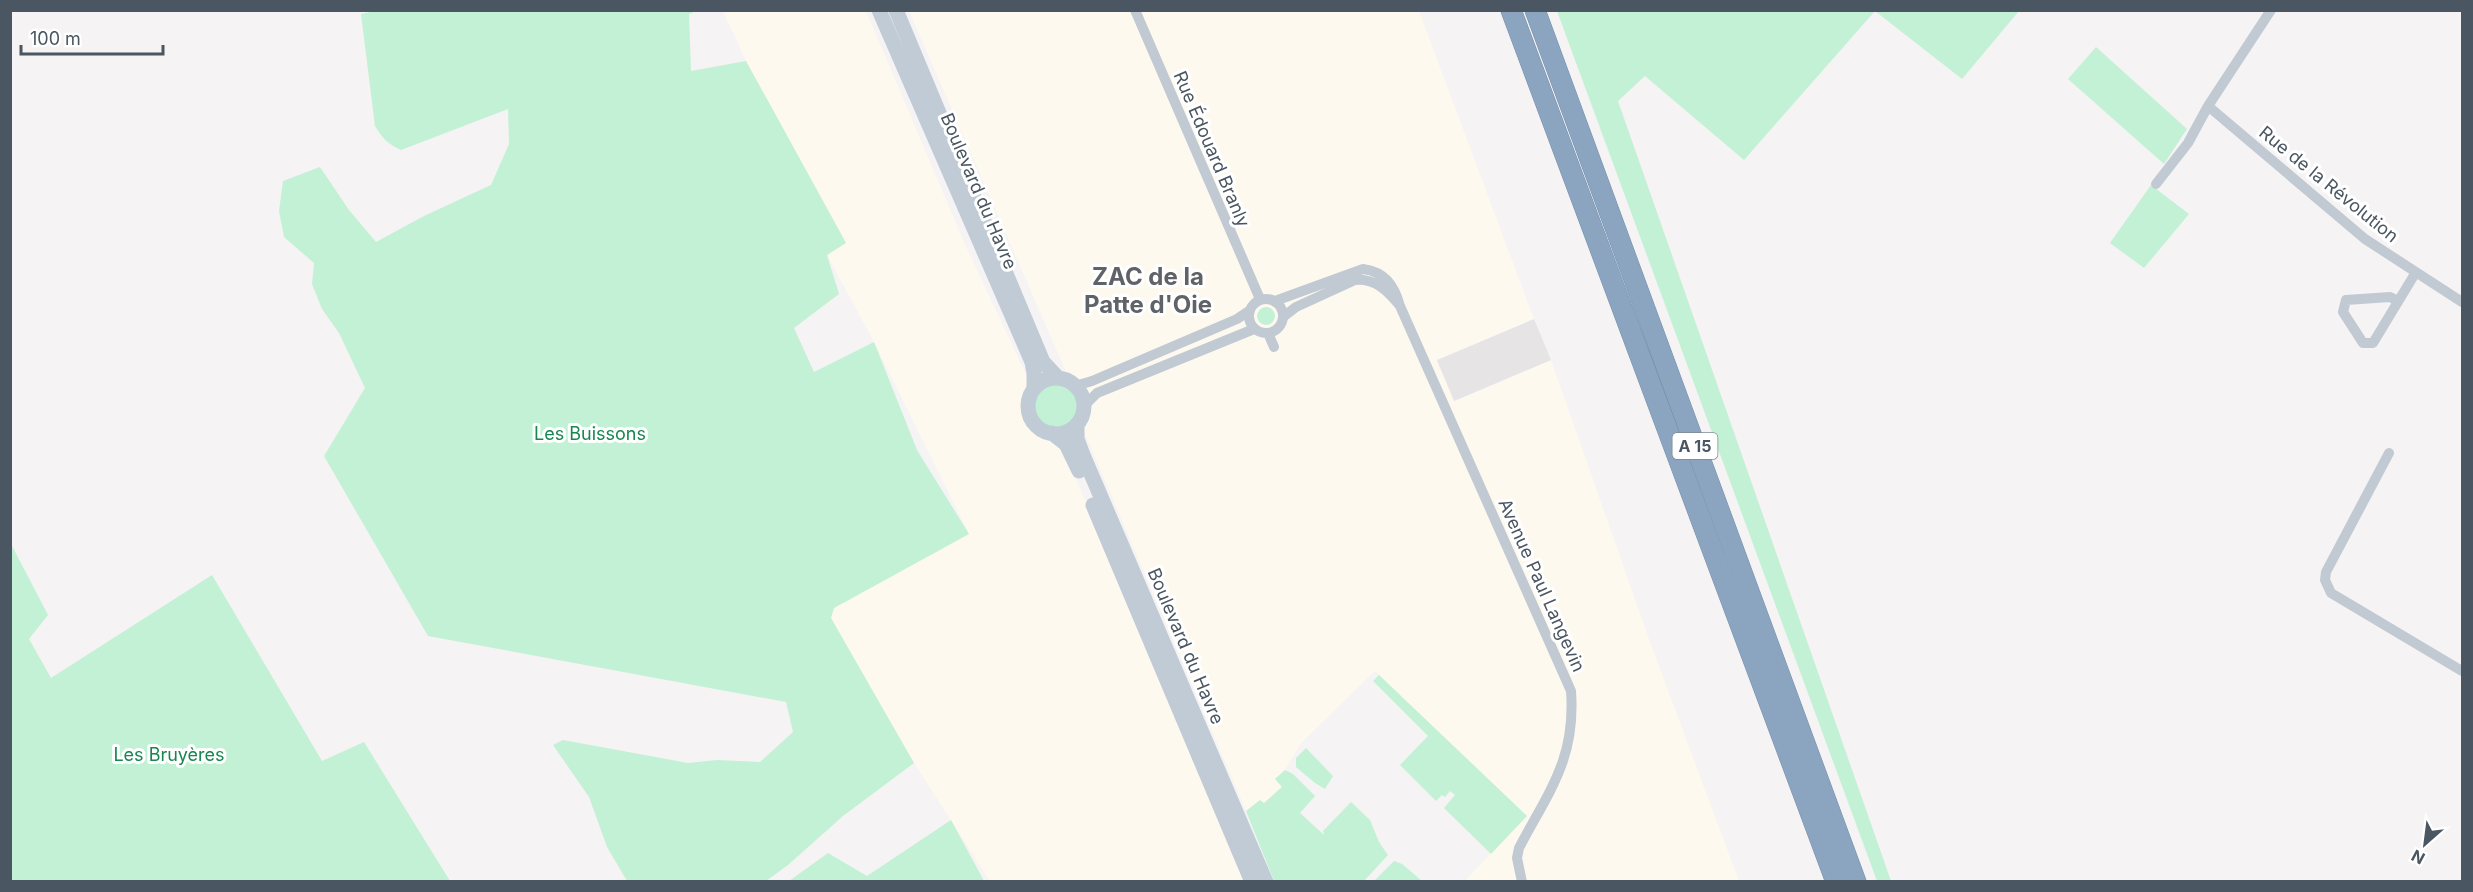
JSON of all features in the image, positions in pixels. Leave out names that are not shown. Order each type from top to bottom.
[{"type":"highway","name":"A 15","points":[[1511,10],[1836,882]]},
{"type":"highway","name":"A 15","points":[[1535,10],[1856,882]]},
{"type":"main road","name":"Boulevard du Havre","points":[[879,10],[1032,362],[1034,389],[1029,402],[1031,417],[1038,427],[1063,441],[1071,453],[1252,882]]},
{"type":"main road","name":"Boulevard du Havre","points":[[896,10],[1043,362],[1058,378],[1075,386]]},
{"type":"main road","points":[[1034,389],[1044,381],[1058,378]]},
{"type":"main road","points":[[1052,433],[1066,432],[1077,424],[1082,416],[1083,397],[1075,386]]},
{"type":"main road","name":"Boulevard du Havre","points":[[1077,424],[1077,439],[1083,455],[1266,882]]},
{"type":"street","name":"Rue Édouard Branly","points":[[1135,10],[1260,299]]},
{"type":"street","points":[[2156,184],[2188,143],[2208,106],[2271,10]]},
{"type":"street","name":"Rue de la Révolution","points":[[2208,106],[2365,239],[2463,302]]},
{"type":"street","name":"Avenue Paul Langevin","points":[[1275,301],[1363,269],[1372,270],[1395,288],[1400,306],[1570,691],[1573,714],[1569,746],[1562,768],[1519,848],[1517,858],[1522,882]]},
{"type":"street","points":[[2398,301],[2390,297],[2346,300],[2343,312],[2363,343],[2373,343],[2416,272]]},
{"type":"street","points":[[1084,406],[1097,393],[1254,329],[1268,333],[1277,330],[1283,317],[1296,307],[1355,280],[1364,279],[1388,291],[1400,306]]},
{"type":"street","points":[[1075,386],[1092,381],[1224,324],[1249,310],[1260,299],[1275,301],[1281,308],[1283,317]]},
{"type":"street","points":[[1249,310],[1249,321],[1254,329]]},
{"type":"street","points":[[1268,333],[1274,347]]},
{"type":"street","points":[[2390,453],[2326,572],[2325,580],[2331,593],[2463,671]]},
{"type":"shaded area","points":[[723,11],[866,11],[964,242],[1029,381],[1021,410],[1030,430],[1053,440],[1065,452],[1244,881],[990,881],[914,763],[831,618],[834,608],[969,534],[874,342],[827,255],[846,242],[746,61]]},
{"type":"shaded area","points":[[909,11],[1419,11],[1534,319],[1437,361],[1455,401],[1551,360],[1650,642],[1739,881],[1465,881],[1526,815],[1375,671],[1301,743],[1285,770],[1275,779],[1282,786],[1264,803],[1260,800],[1246,811],[1082,427],[1089,409],[1087,394],[1076,379],[1066,372]]},
{"type":"shaded area","points":[[1534,319],[1551,360],[1454,401],[1437,360]]},
{"type":"green space","name":"Les Buissons","points":[[375,11],[696,11],[689,14],[691,71],[746,61],[846,243],[827,255],[839,294],[794,328],[814,372],[874,342],[917,450],[969,534],[834,608],[831,618],[914,763],[843,816],[788,865],[766,881],[627,881],[607,847],[589,797],[553,745],[563,740],[688,763],[717,760],[760,762],[793,732],[786,702],[428,636],[324,456],[365,388],[339,333],[322,309],[312,284],[314,263],[284,237],[279,211],[283,181],[320,167],[349,210],[376,242],[424,216],[491,185],[509,144],[508,109],[401,150],[386,141],[375,126],[361,14]]},
{"type":"green space","points":[[1557,11],[1875,11],[1744,160],[1645,76],[1618,101],[1891,881],[1877,881]]},
{"type":"green space","points":[[1875,11],[2019,11],[1962,79]]},
{"type":"green space","points":[[2096,47],[2187,129],[2164,164],[2068,79]]},
{"type":"green space","points":[[2151,185],[2189,214],[2144,268],[2110,243]]},
{"type":"green space","points":[[1262,307],[1270,307],[1275,312],[1273,323],[1262,325],[1257,320],[1257,312]]},
{"type":"green space","points":[[1056,384],[1071,391],[1078,406],[1071,421],[1056,428],[1041,421],[1034,406],[1041,391]]},
{"type":"green space","name":"Les Bruyères","points":[[10,542],[48,615],[29,639],[51,678],[212,575],[322,761],[364,742],[450,881],[11,881]]},
{"type":"green space","points":[[1379,675],[1527,816],[1491,854],[1444,808],[1455,795],[1450,791],[1445,797],[1442,795],[1436,801],[1400,765],[1428,736],[1373,681]]},
{"type":"green space","points":[[1306,748],[1333,776],[1325,789],[1296,767],[1296,758]]},
{"type":"green space","points":[[1285,770],[1293,774],[1315,796],[1300,813],[1324,835],[1323,831],[1351,802],[1370,820],[1379,842],[1388,855],[1364,881],[1274,881],[1246,811],[1260,800],[1264,803],[1282,787],[1275,779]]},
{"type":"green space","points":[[951,820],[984,881],[789,881],[828,853],[867,876]]},
{"type":"green space","points":[[1394,861],[1402,864],[1422,881],[1374,881]]},
{"type":"district","name":"ZAC de la Patte d'Oie","points":[[1148,290]]}]
